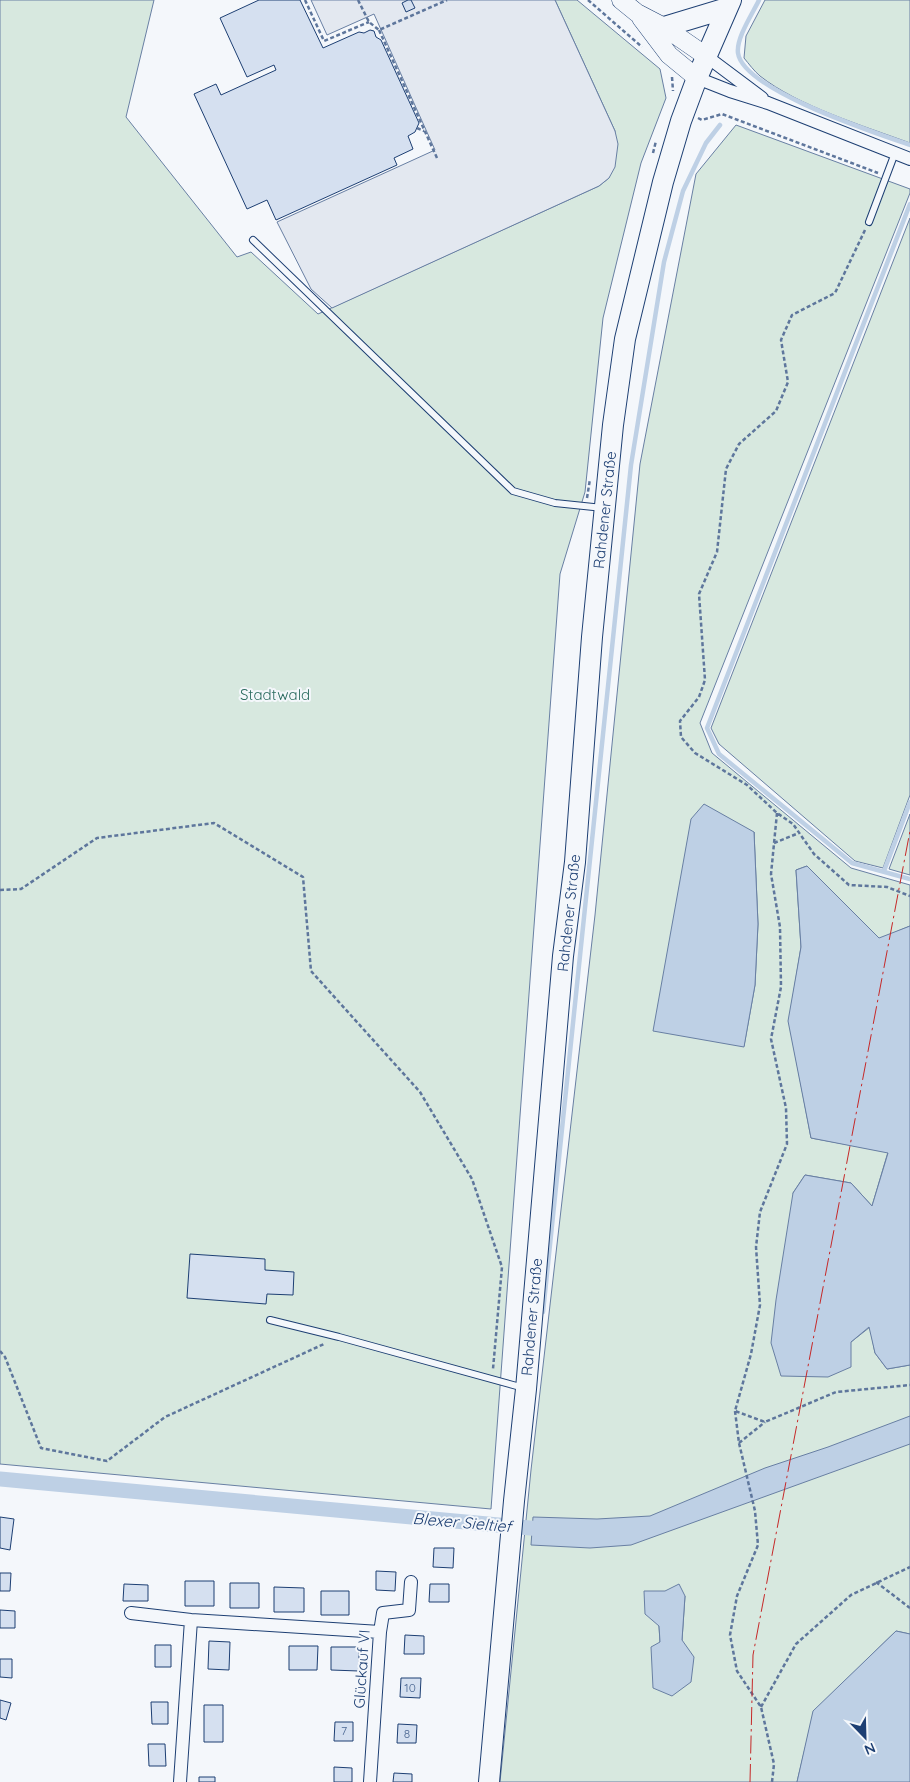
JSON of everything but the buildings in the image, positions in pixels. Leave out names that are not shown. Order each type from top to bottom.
[{"type":"main road","points":[[664,27],[729,4]]},
{"type":"main road","name":"Rahdener Straße","points":[[489,1782],[564,956],[575,862],[604,508],[613,425],[625,339],[664,182],[684,112],[729,4]]},
{"type":"street","points":[[621,0],[637,13],[664,27],[706,56],[768,103]]},
{"type":"street","points":[[637,13],[669,55],[697,78],[768,103],[910,159]]},
{"type":"street","name":"Glückauf VI","points":[[370,1782],[380,1632],[383,1613],[409,1610],[411,1582]]},
{"type":"street","points":[[131,1613],[191,1620],[380,1632]]},
{"type":"street","points":[[180,1782],[191,1620]]},
{"type":"lane","points":[[869,222],[895,153]]},
{"type":"lane","points":[[252,240],[513,491],[555,503],[604,508]]},
{"type":"lane","points":[[270,1320],[339,1336],[526,1389]]},
{"type":"path","points":[[305,0],[318,33],[324,41],[368,22]]},
{"type":"path","points":[[358,0],[368,22],[379,30],[437,158]]},
{"type":"path","points":[[379,30],[447,0]]},
{"type":"path","points":[[588,0],[646,50]]},
{"type":"path","points":[[372,30],[375,27]]},
{"type":"path","points":[[669,71],[672,77],[673,92]]},
{"type":"path","points":[[684,112],[702,120],[722,114],[886,176]]},
{"type":"path","points":[[417,128],[425,132]]},
{"type":"path","points":[[869,222],[835,293],[792,315],[781,340],[788,382],[776,411],[739,444],[726,469],[717,552],[699,594],[706,680],[699,697],[680,721],[681,737],[695,753],[747,785],[777,813],[793,824],[814,854],[849,885],[887,887],[910,896]]},
{"type":"path","points":[[772,1782],[774,1764],[761,1707],[737,1671],[730,1634],[737,1596],[758,1545],[755,1511],[739,1443],[735,1411],[751,1354],[760,1305],[756,1247],[760,1212],[787,1144],[786,1108],[771,1039],[781,986],[780,927],[771,874],[777,813]]},
{"type":"path","points":[[0,890],[20,890],[97,838],[214,823],[303,877],[311,971],[420,1092],[472,1179],[502,1267],[492,1380]]},
{"type":"path","points":[[774,843],[799,833]]},
{"type":"path","points":[[0,1351],[5,1357],[41,1448],[107,1461],[165,1417],[339,1336]]},
{"type":"path","points":[[739,1443],[765,1422],[836,1392],[910,1385]]},
{"type":"path","points":[[735,1411],[765,1422]]},
{"type":"path","points":[[761,1707],[796,1644],[851,1595],[910,1567]]},
{"type":"path","points":[[876,1582],[910,1608]]},
{"type":"green space","name":"Stadtwald","points":[[0,0],[154,0],[126,117],[237,257],[251,252],[318,314],[599,186],[609,178],[615,131],[555,0],[577,0],[660,69],[666,98],[641,163],[603,318],[585,492],[560,574],[491,1509],[0,1464]]},
{"type":"green space","points":[[765,0],[910,0],[910,143],[812,106],[775,87],[758,74],[744,58],[746,36]]},
{"type":"green space","points":[[736,125],[910,189],[700,723],[712,753],[851,868],[910,885],[910,926],[879,939],[807,866],[796,870],[801,947],[789,1021],[811,1138],[888,1152],[872,1206],[851,1183],[805,1175],[793,1193],[851,1342],[870,1327],[875,1353],[887,1369],[910,1365],[910,1634],[896,1631],[814,1711],[797,1782],[500,1782],[531,1470],[595,915],[640,464],[696,174]],"holes":[[[754,832],[758,924],[755,985],[744,1046]],[[685,1596],[682,1640],[660,1642],[659,1626]]]},
{"type":"green space","points":[[910,218],[910,795],[883,868],[855,861],[719,744],[711,728]]},
{"type":"green space","points":[[910,814],[910,875],[889,869]]},
{"type":"shaded area","points":[[311,0],[555,0],[615,131],[618,144],[615,167],[609,178],[599,186],[332,308],[311,289],[277,222],[435,150],[374,14],[327,35]]},
{"type":"water","points":[[704,804],[754,832],[758,924],[755,985],[744,1047],[653,1031],[691,819]]},
{"type":"water","points":[[807,866],[879,938],[910,926],[910,1365],[887,1369],[875,1353],[869,1327],[851,1342],[851,1367],[828,1377],[781,1376],[771,1343],[793,1193],[805,1175],[851,1183],[872,1206],[888,1153],[811,1138],[788,1021],[801,947],[796,870]]},
{"type":"water","points":[[910,1416],[910,1444],[631,1545],[590,1548],[531,1545],[533,1517],[597,1519],[650,1516],[765,1468]]},
{"type":"water","points":[[679,1584],[685,1596],[682,1640],[694,1657],[691,1682],[672,1696],[653,1688],[651,1647],[660,1642],[659,1626],[645,1614],[644,1591],[665,1591]]},
{"type":"water","points":[[896,1631],[910,1634],[910,1782],[797,1782],[813,1711]]},
{"type":"waterway","points":[[759,0],[742,33],[738,47],[738,53],[745,67],[762,81],[813,108],[869,131],[910,145]]},
{"type":"waterway","points":[[543,1312],[631,465],[664,262],[683,191],[706,143],[720,125]]},
{"type":"waterway","points":[[910,204],[707,728],[719,754],[852,863],[910,879]]},
{"type":"waterway","points":[[884,871],[910,802]]},
{"type":"waterway","name":"Blexer Sieltief","points":[[0,1479],[552,1530]]},
{"type":"power","points":[[750,1782],[753,1655],[910,831]]}]
